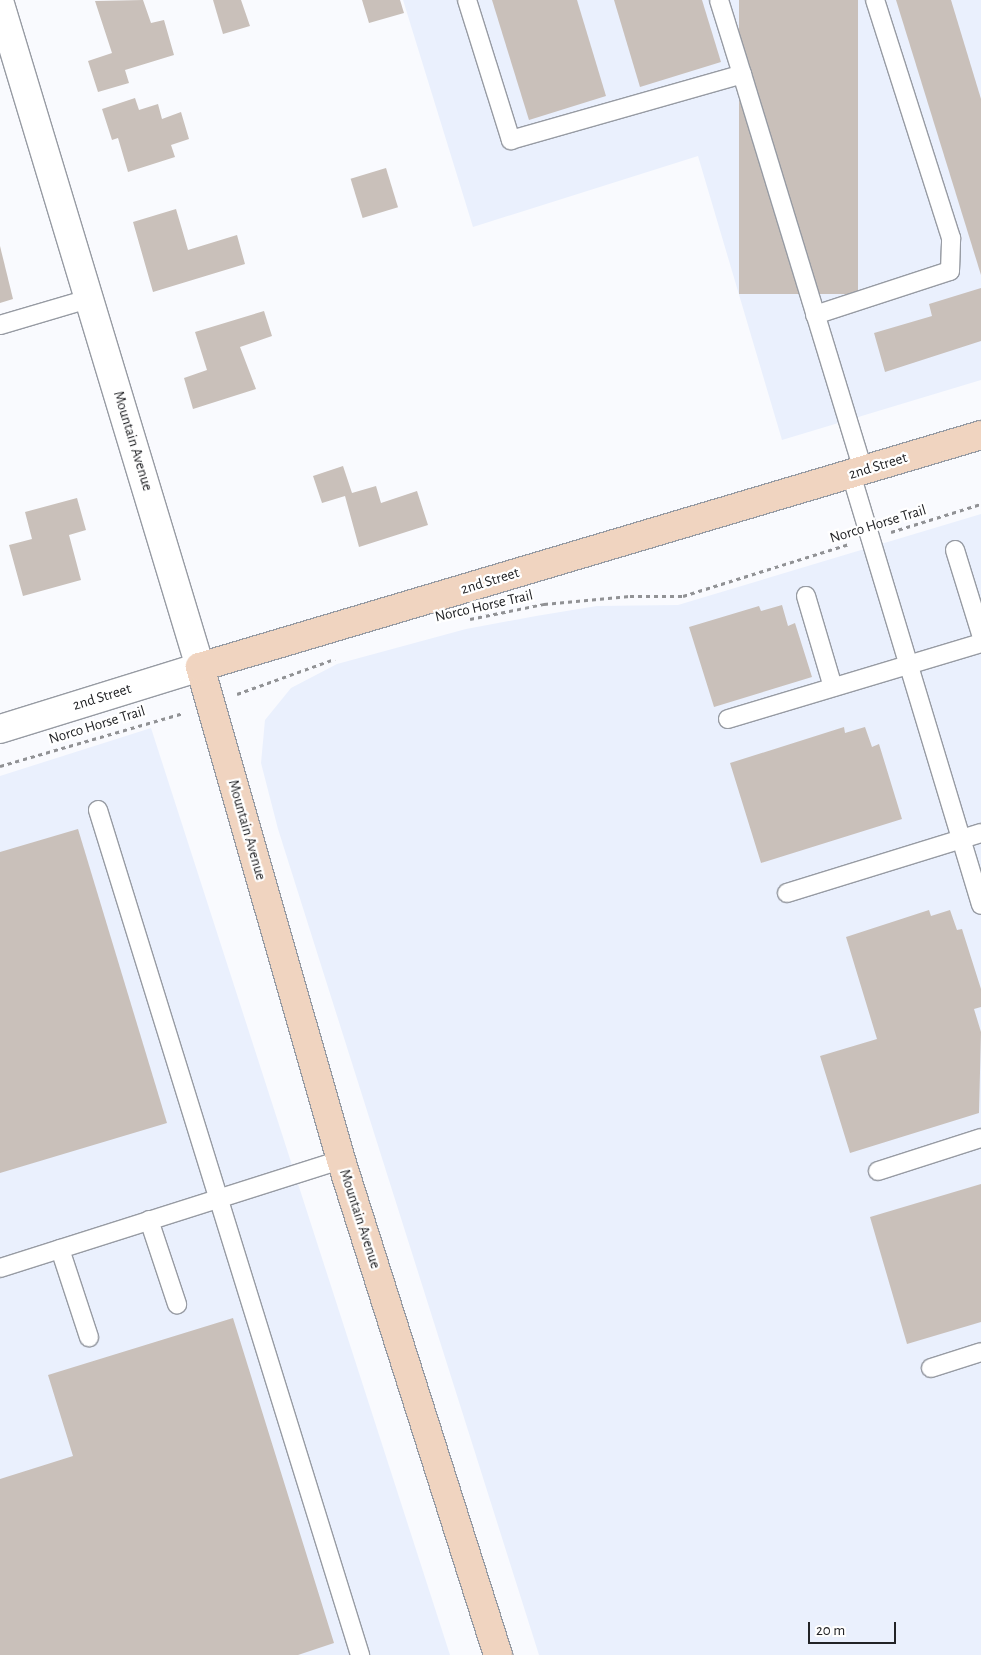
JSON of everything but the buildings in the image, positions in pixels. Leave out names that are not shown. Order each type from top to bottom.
[{"type":"main road","name":"2nd Street","points":[[200,667],[981,435]]},
{"type":"main road","name":"Mountain Avenue","points":[[200,667],[341,1160],[498,1655]]},
{"type":"street","name":"Mountain Avenue","points":[[0,4],[91,298],[200,667]]},
{"type":"street","name":"2nd Street","points":[[0,729],[200,667]]},
{"type":"lane","points":[[467,0],[511,140],[742,74]]},
{"type":"lane","points":[[719,0],[815,315],[857,472],[870,538],[959,839],[981,905]]},
{"type":"lane","points":[[815,315],[950,271],[950,238],[875,0]]},
{"type":"lane","points":[[0,325],[91,298]]},
{"type":"lane","points":[[955,550],[981,634]]},
{"type":"lane","points":[[806,596],[833,687]]},
{"type":"lane","points":[[728,719],[981,643]]},
{"type":"lane","points":[[98,810],[217,1199],[360,1655]]},
{"type":"lane","points":[[787,893],[981,833]]},
{"type":"lane","points":[[878,1171],[981,1138]]},
{"type":"lane","points":[[0,1268],[341,1160]]},
{"type":"lane","points":[[149,1220],[177,1304]]},
{"type":"lane","points":[[60,1249],[89,1337]]},
{"type":"lane","points":[[931,1368],[981,1352]]},
{"type":"path","name":"Norco Horse Trail","points":[[466,620],[544,604],[630,596],[683,596],[981,504]]},
{"type":"path","name":"Norco Horse Trail","points":[[0,766],[211,703],[340,657]]},
{"type":"shaded area","points":[[403,0],[981,0],[981,380],[782,440],[698,156],[473,227]]},
{"type":"shaded area","points":[[981,514],[981,1655],[539,1655],[278,829],[261,763],[265,720],[291,688],[337,664],[466,629],[536,616],[597,606],[678,605]]},
{"type":"shaded area","points":[[151,728],[450,1655],[0,1655],[0,776]]}]
